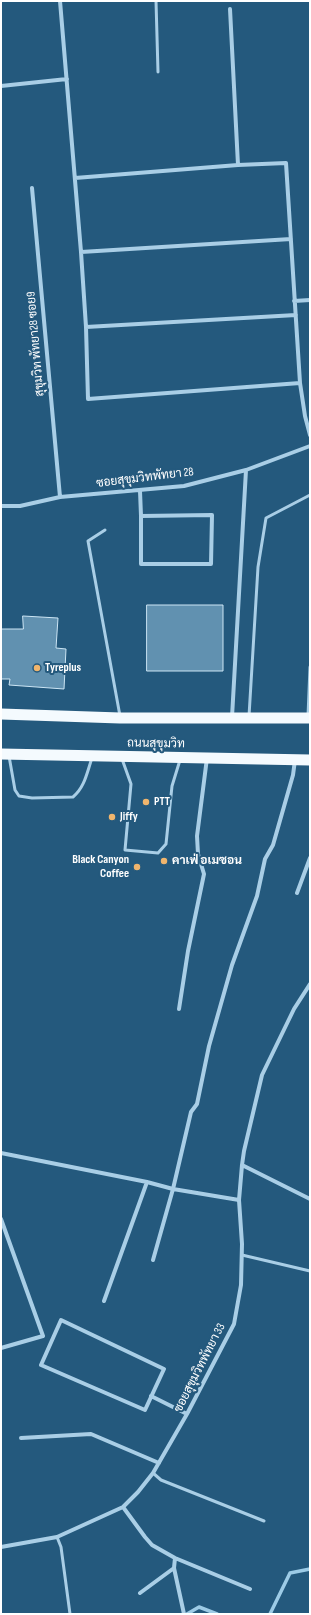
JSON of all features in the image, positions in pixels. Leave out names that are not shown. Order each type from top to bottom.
[{"type":"highway","points":[[1,714],[120,718],[309,718]]},
{"type":"highway","name":"ถนนสุขุมวิท","points":[[5,754],[310,760]]},
{"type":"street","points":[[60,1],[81,252],[86,326],[88,398],[300,382]]},
{"type":"street","points":[[230,9],[238,165]]},
{"type":"street","points":[[1,86],[67,79]]},
{"type":"street","points":[[75,178],[238,165],[286,163],[300,382],[305,416],[310,435]]},
{"type":"street","name":"สุขุมวิท พัทยา28 ซอย9","points":[[32,188],[60,497]]},
{"type":"street","points":[[81,252],[291,239]]},
{"type":"street","points":[[294,301],[310,300]]},
{"type":"street","points":[[86,326],[296,315]]},
{"type":"street","name":"ซอยสุขุมวิทพัทยา 28","points":[[1,506],[20,506],[60,497],[184,486],[246,470],[310,446]]},
{"type":"street","points":[[232,717],[246,470]]},
{"type":"street","points":[[140,491],[142,516],[141,564],[211,564],[212,515],[142,516]]},
{"type":"street","points":[[179,1009],[188,951],[204,874],[198,854],[197,836],[207,758]]},
{"type":"street","points":[[153,1260],[173,1189],[191,1112],[197,1104],[209,1046],[232,965],[257,896],[265,859],[273,845],[293,774],[295,760]]},
{"type":"street","points":[[297,894],[310,858]]},
{"type":"street","name":"ซอยสุขุมวิทพัทยา 33","points":[[1,1547],[57,1537],[124,1507],[153,1473],[187,1414],[234,1324],[241,1285],[242,1255],[239,1200],[242,1165],[262,1075],[294,1009],[310,984]]},
{"type":"street","points":[[1,1153],[147,1182],[173,1189],[239,1200]]},
{"type":"street","points":[[242,1165],[310,1199]]},
{"type":"street","points":[[104,1302],[147,1182]]},
{"type":"street","points":[[1,1220],[43,1336],[1,1348]]},
{"type":"street","points":[[61,1320],[164,1369],[151,1396],[145,1410],[41,1365],[61,1320]]},
{"type":"street","points":[[151,1396],[187,1414]]},
{"type":"street","points":[[21,1438],[91,1434],[159,1463]]},
{"type":"street","points":[[124,1507],[152,1545],[175,1558],[250,1589]]},
{"type":"street","points":[[175,1558],[174,1568],[184,1614]]},
{"type":"street","points":[[140,1592],[174,1568]]},
{"type":"lane","points":[[156,1],[158,72]]},
{"type":"lane","points":[[249,718],[258,566],[266,518],[310,495]]},
{"type":"lane","points":[[105,530],[88,541],[120,718]]},
{"type":"lane","points":[[309,718],[310,667]]},
{"type":"lane","points":[[5,754],[15,790],[19,796],[32,798],[74,797],[84,785],[93,756]]},
{"type":"lane","points":[[122,756],[131,784],[125,850],[158,853],[166,844],[172,786],[180,758]]},
{"type":"lane","points":[[242,1255],[310,1271]]},
{"type":"lane","points":[[153,1473],[161,1480],[264,1521]]},
{"type":"lane","points":[[57,1537],[61,1547],[70,1614]]},
{"type":"building","points":[[147,605],[223,605],[223,671],[147,671]]},
{"type":"building","points":[[23,616],[58,618],[56,648],[66,649],[64,689],[9,685],[10,679],[1,679],[1,629],[23,629]]},
{"type":"waterway","points":[[270,1614],[290,1573],[310,1569]]},
{"type":"waterway","points":[[187,1614],[199,1607],[217,1614]]},
{"type":"place","name":"Tyreplus","points":[[37,668]]},
{"type":"place","name":"PTT","points":[[146,802]]},
{"type":"place","name":"Jiffy","points":[[112,817]]},
{"type":"place","name":"คาเฟ่ อเมซอน","points":[[164,861]]},
{"type":"place","name":"Black Canyon Coffee","points":[[137,867]]}]
